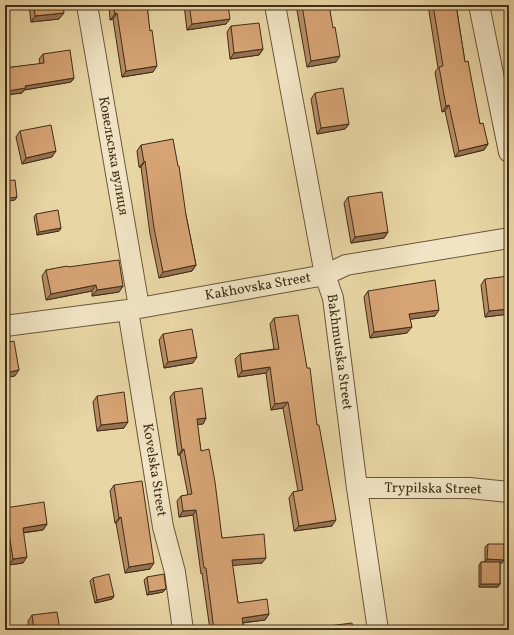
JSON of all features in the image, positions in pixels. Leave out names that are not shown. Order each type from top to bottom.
[{"type":"street","name":"Ковельська вулиця","points":[[87,5],[134,309]]},
{"type":"street","name":"Bakhmutska Street","points":[[275,5],[325,275],[333,298],[357,488],[378,630]]},
{"type":"street","points":[[479,5],[509,152]]},
{"type":"street","name":"Kakhovska Street","points":[[5,326],[134,309],[325,275],[346,265],[509,238]]},
{"type":"street","name":"Kovelska Street","points":[[134,309],[163,527],[175,572],[183,630]]},
{"type":"street","name":"Trypilska Street","points":[[357,488],[469,488],[509,492]]},
{"type":"building","points":[[34,5],[63,5],[64,13],[35,16]]},
{"type":"building","points":[[113,5],[147,5],[150,31],[152,30],[157,66],[126,71],[117,13],[115,14]]},
{"type":"building","points":[[189,5],[228,5],[230,19],[192,24]]},
{"type":"building","points":[[302,5],[329,5],[333,28],[335,27],[340,56],[311,61]]},
{"type":"building","points":[[433,5],[456,5],[465,62],[468,61],[480,124],[483,123],[488,144],[459,151],[449,105],[446,106],[439,67],[443,66]]},
{"type":"building","points":[[259,23],[263,49],[234,53],[231,26]]},
{"type":"building","points":[[70,50],[74,78],[25,86],[26,88],[7,91],[5,68],[44,63],[43,54]]},
{"type":"building","points":[[343,88],[349,124],[321,128],[315,93]]},
{"type":"building","points":[[51,125],[56,151],[26,158],[20,131]]},
{"type":"building","points":[[173,139],[196,265],[163,272],[154,228],[145,161],[144,162],[141,145]]},
{"type":"building","points":[[15,180],[17,197],[5,199],[5,181]]},
{"type":"building","points":[[382,192],[388,232],[355,237],[348,197]]},
{"type":"building","points":[[58,210],[61,228],[39,232],[36,214]]},
{"type":"building","points":[[119,260],[123,286],[97,290],[96,285],[51,294],[46,270]]},
{"type":"building","points":[[509,276],[509,309],[489,311],[485,279]]},
{"type":"building","points":[[435,280],[439,310],[409,314],[412,327],[374,332],[368,291]]},
{"type":"building","points":[[298,315],[307,368],[310,368],[317,425],[319,425],[336,520],[299,526],[293,492],[303,490],[288,402],[275,404],[270,367],[242,371],[240,354],[279,349],[274,318]]},
{"type":"building","points":[[192,329],[197,357],[168,362],[163,334]]},
{"type":"building","points":[[14,341],[19,370],[5,373],[5,343]]},
{"type":"building","points":[[202,388],[206,418],[197,419],[201,451],[209,449],[222,538],[264,534],[266,558],[232,560],[238,603],[267,599],[269,614],[242,618],[244,630],[214,630],[206,568],[204,568],[196,510],[183,511],[181,496],[192,494],[184,449],[182,450],[174,392]]},
{"type":"building","points":[[124,392],[128,422],[101,425],[97,396]]},
{"type":"building","points":[[142,481],[154,563],[129,567],[114,485]]},
{"type":"building","points":[[44,502],[47,524],[23,528],[27,557],[13,559],[5,508]]},
{"type":"building","points":[[488,544],[504,544],[504,560],[487,559]]},
{"type":"building","points":[[481,562],[500,562],[500,584],[481,584]]},
{"type":"building","points":[[109,574],[114,596],[97,600],[93,578]]},
{"type":"building","points":[[164,574],[166,589],[149,592],[147,577]]},
{"type":"building","points":[[57,612],[60,630],[34,630],[32,615]]},
{"type":"building","points":[[352,623],[353,630],[322,630],[321,627]]}]
